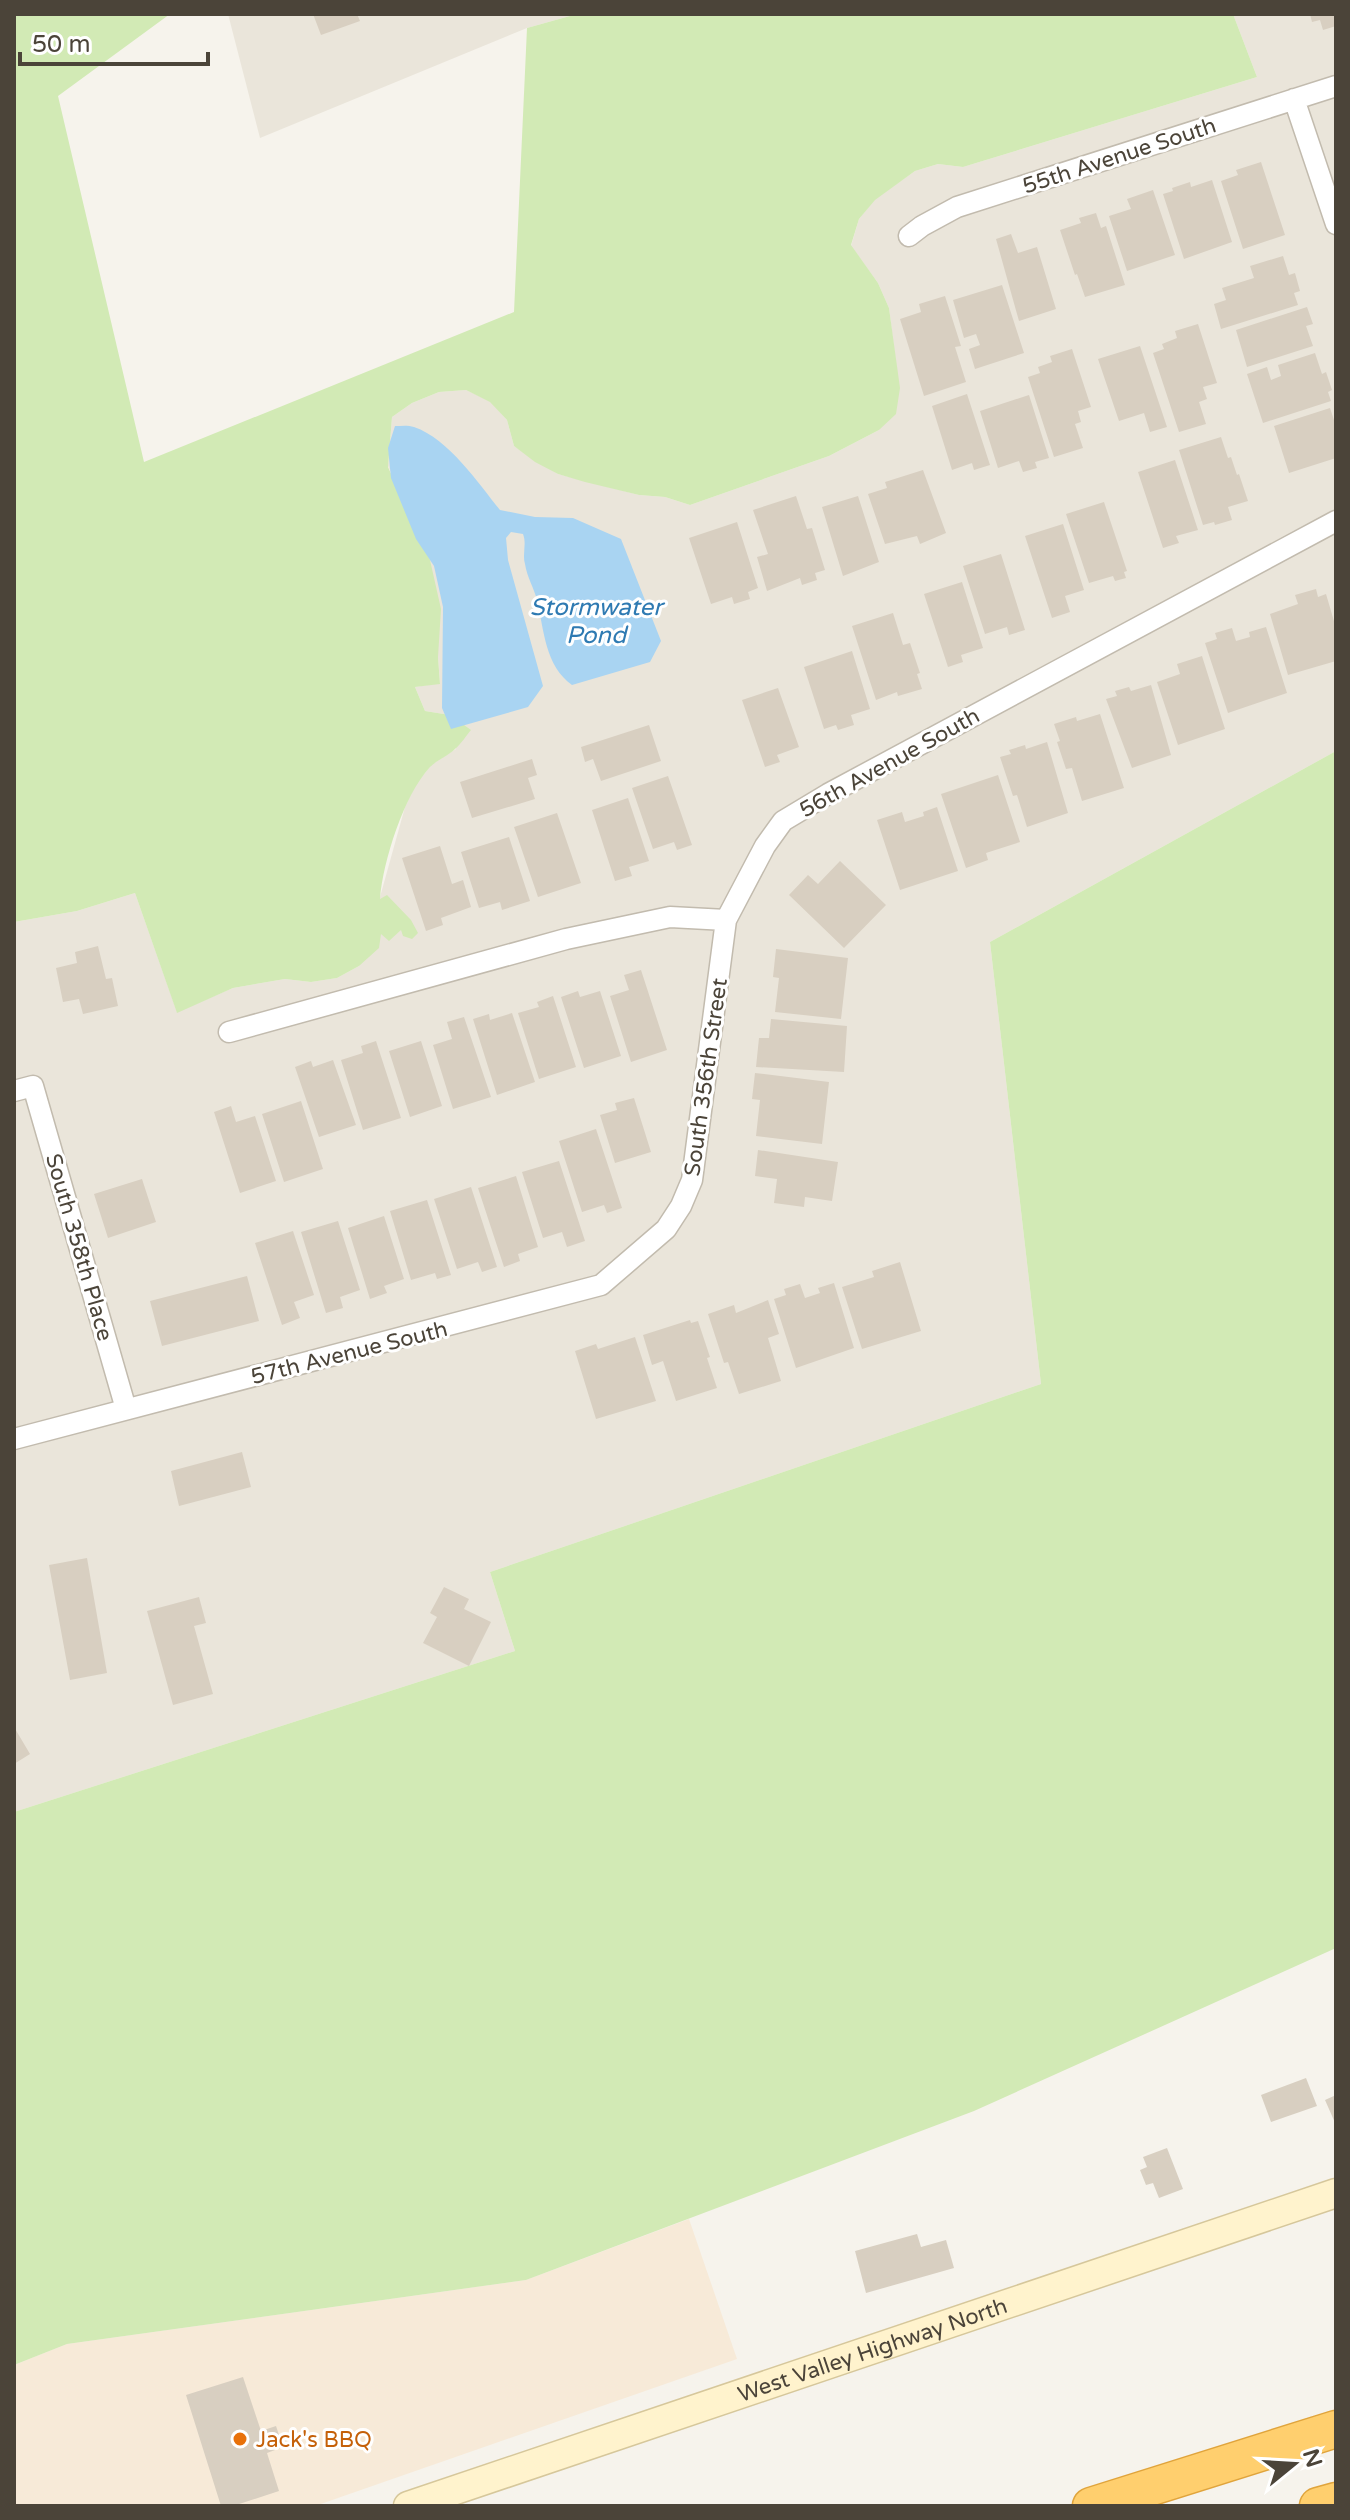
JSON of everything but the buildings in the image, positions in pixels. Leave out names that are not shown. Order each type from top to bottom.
[{"type":"highway","points":[[1091,2506],[1336,2429]]},
{"type":"highway","points":[[1318,2506],[1336,2501]]},
{"type":"main road","name":"West Valley Highway North","points":[[408,2506],[1336,2193]]},
{"type":"street","name":"55th Avenue South","points":[[909,236],[957,207],[1336,86]]},
{"type":"street","points":[[1294,99],[1336,224]]},
{"type":"street","name":"56th Avenue South","points":[[726,920],[765,846],[783,821],[805,806],[1336,521]]},
{"type":"street","points":[[229,1032],[566,939],[670,917],[726,920]]},
{"type":"street","name":"South 356th Street","points":[[666,1229],[681,1206],[692,1180],[726,920]]},
{"type":"street","name":"South 358th Place","points":[[24,1088],[126,1409]]},
{"type":"street","name":"57th Avenue South","points":[[14,1439],[601,1285],[666,1229]]},
{"type":"shaded area","points":[[228,14],[577,14],[527,28],[260,138]]},
{"type":"shaded area","points":[[1233,14],[1336,14],[1336,751],[990,942],[1041,1384],[490,1572],[515,1651],[14,1812],[14,922],[77,911],[135,893],[177,1012],[233,988],[285,979],[311,982],[337,978],[359,966],[381,922],[380,897],[405,807],[416,784],[432,764],[456,749],[450,715],[425,711],[415,687],[440,683],[438,657],[420,538],[388,466],[392,417],[412,403],[439,392],[466,390],[490,401],[507,420],[514,446],[558,474],[690,505],[829,456],[879,430],[896,364],[889,308],[878,283],[851,246],[859,219],[875,199],[915,171],[938,164],[963,167],[1257,77]]},
{"type":"shaded area","points":[[689,2219],[737,2359],[315,2506],[14,2506],[14,2365],[67,2344],[526,2280]]},
{"type":"green space","points":[[14,14],[170,14],[58,96],[144,462],[514,312],[527,28],[577,14],[1233,14],[1257,77],[963,167],[938,164],[915,171],[875,200],[859,219],[851,245],[878,283],[889,308],[900,388],[896,414],[879,430],[829,456],[690,505],[558,474],[514,446],[507,420],[490,402],[466,390],[439,392],[412,403],[392,417],[388,467],[430,560],[441,609],[440,684],[415,687],[425,711],[450,715],[471,730],[421,779],[396,829],[385,866],[380,899],[387,895],[411,920],[418,933],[412,939],[403,936],[401,930],[389,941],[381,934],[379,948],[359,966],[337,978],[311,982],[285,979],[233,988],[177,1013],[135,893],[77,911],[14,922]]},
{"type":"green space","points":[[1336,751],[1336,1948],[974,2111],[526,2280],[67,2344],[14,2365],[14,1812],[515,1651],[490,1572],[1041,1384],[990,942]]},
{"type":"water","name":"Stormwater Pond","points":[[395,426],[414,427],[439,441],[462,463],[500,510],[535,517],[573,518],[621,539],[661,641],[650,662],[572,685],[563,677],[547,647],[524,560],[523,534],[511,532],[506,538],[508,560],[543,686],[528,707],[451,729],[442,708],[443,607],[434,566],[416,539],[391,478],[388,448]]},
{"type":"place","name":"Jack's BBQ","points":[[240,2439]]}]
